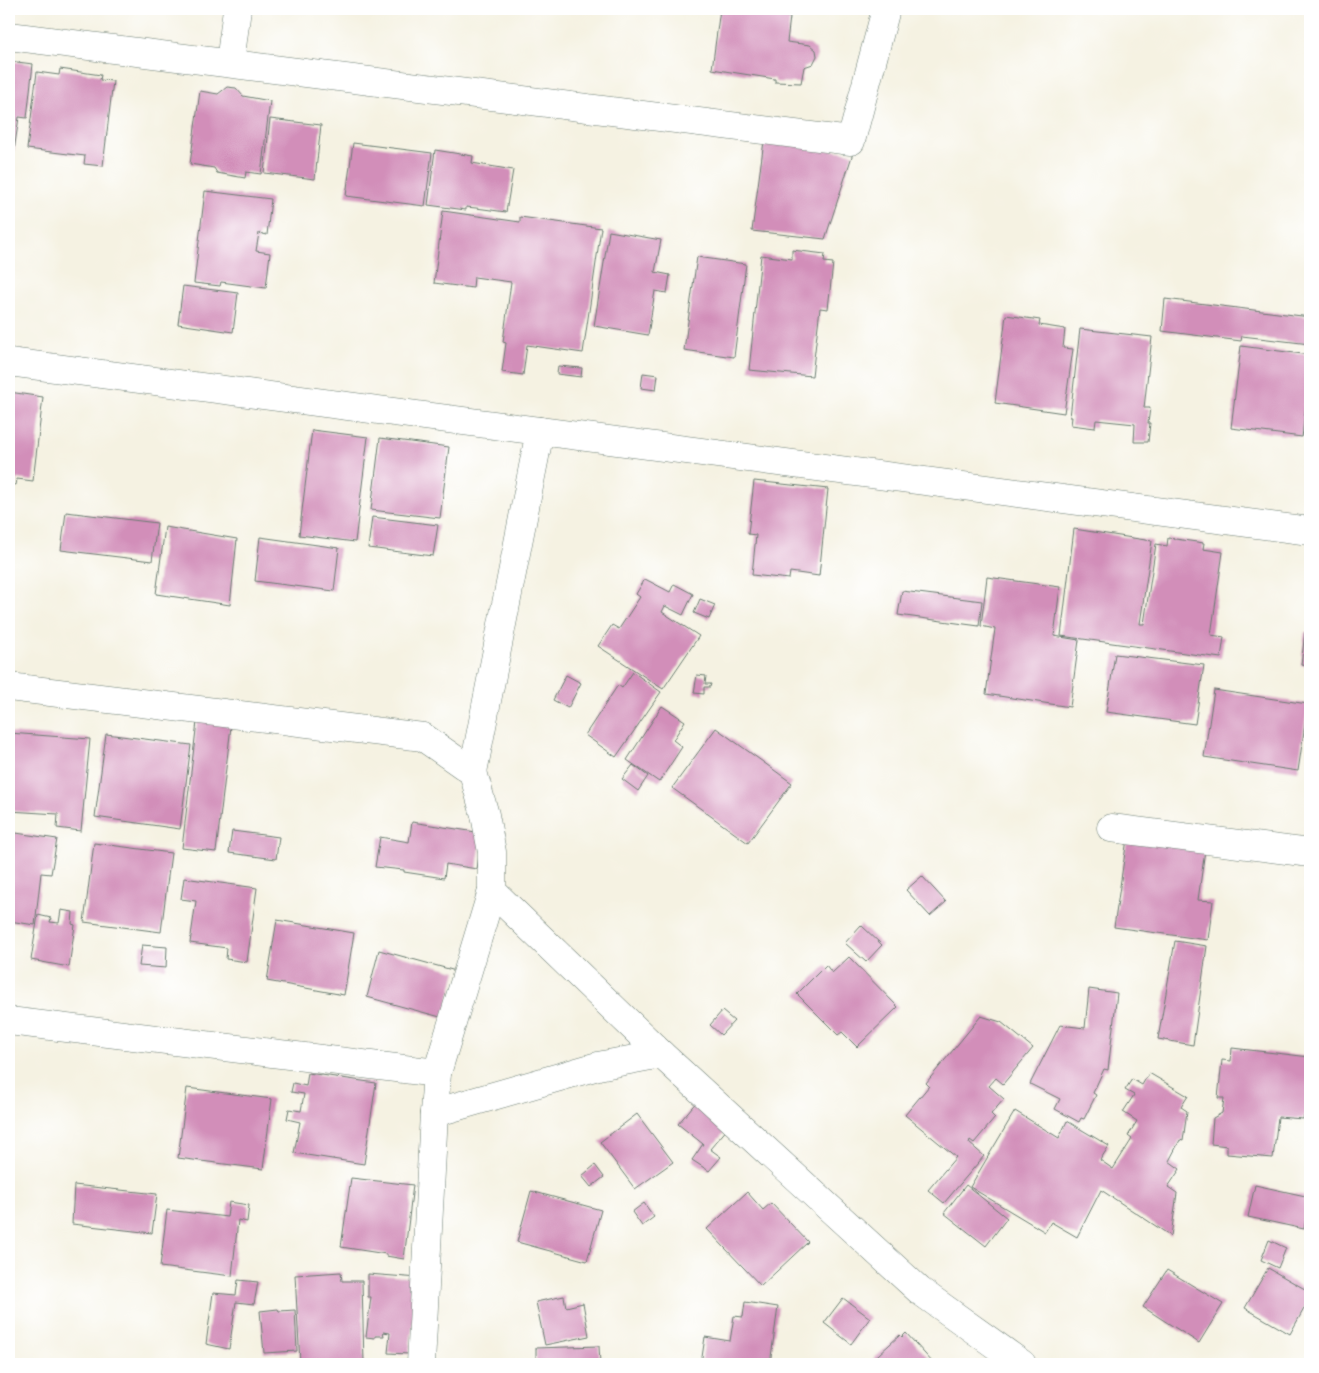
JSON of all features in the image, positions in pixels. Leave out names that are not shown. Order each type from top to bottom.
[{"type":"street","points":[[230,63],[237,9]]},
{"type":"street","points":[[9,36],[851,141],[886,9]]},
{"type":"street","points":[[9,362],[1310,530]]},
{"type":"street","points":[[421,1364],[437,1073],[492,891],[492,852],[485,815],[473,772],[540,431]]},
{"type":"street","points":[[9,688],[423,737],[473,772]]},
{"type":"street","points":[[1111,828],[1310,853]]},
{"type":"street","points":[[492,891],[661,1054],[920,1291],[1022,1364]]},
{"type":"street","points":[[9,1021],[437,1073]]},
{"type":"street","points":[[434,1113],[598,1066],[661,1054]]},
{"type":"building","points":[[720,9],[790,17],[787,42],[810,45],[816,50],[817,56],[813,64],[804,67],[801,83],[775,82],[775,79],[712,69]]},
{"type":"building","points":[[9,61],[33,64],[27,118],[19,117],[14,151],[9,151]]},
{"type":"building","points":[[60,69],[101,75],[100,80],[113,81],[103,166],[84,164],[85,156],[27,149],[37,72],[59,75]]},
{"type":"building","points":[[227,87],[236,88],[243,96],[270,101],[261,174],[246,172],[245,178],[217,173],[214,168],[190,164],[200,91],[218,94]]},
{"type":"building","points":[[270,119],[321,125],[315,179],[264,173]]},
{"type":"building","points":[[764,141],[853,153],[825,239],[752,231]]},
{"type":"building","points":[[353,143],[432,153],[425,206],[346,196]]},
{"type":"building","points":[[435,150],[473,156],[472,163],[513,170],[506,212],[466,207],[466,210],[428,205]]},
{"type":"building","points":[[205,191],[271,199],[267,235],[259,233],[256,251],[270,253],[266,288],[221,282],[220,286],[194,283]]},
{"type":"building","points":[[443,211],[520,222],[520,217],[601,228],[583,353],[527,345],[523,375],[502,372],[506,343],[503,342],[511,282],[474,277],[473,288],[434,283]]},
{"type":"building","points":[[609,231],[661,240],[655,272],[670,275],[667,293],[655,291],[648,335],[594,326]]},
{"type":"building","points":[[792,250],[825,254],[824,262],[833,263],[828,309],[820,308],[812,376],[749,370],[761,255],[792,259]]},
{"type":"building","points":[[697,257],[746,264],[734,357],[684,350]]},
{"type":"building","points":[[183,286],[238,293],[233,332],[178,324]]},
{"type":"building","points":[[1165,299],[1310,317],[1310,344],[1242,336],[1241,341],[1162,331]]},
{"type":"building","points":[[1006,315],[1040,320],[1039,325],[1065,329],[1063,348],[1073,349],[1064,413],[995,403]]},
{"type":"building","points":[[1080,329],[1152,337],[1144,408],[1150,408],[1148,442],[1134,442],[1135,424],[1096,420],[1095,428],[1071,425],[1072,417],[1070,417]]},
{"type":"building","points":[[1241,346],[1310,355],[1302,437],[1231,428]]},
{"type":"building","points":[[558,366],[582,368],[581,377],[557,374]]},
{"type":"building","points":[[643,373],[658,375],[656,390],[641,388]]},
{"type":"building","points":[[9,392],[43,397],[33,481],[17,479],[16,485],[9,484]]},
{"type":"building","points":[[312,430],[368,437],[355,542],[299,535]]},
{"type":"building","points":[[380,438],[449,447],[440,518],[371,510]]},
{"type":"building","points":[[754,481],[828,489],[819,576],[790,572],[789,579],[752,575],[756,535],[748,534]]},
{"type":"building","points":[[66,512],[157,523],[152,561],[61,550]]},
{"type":"building","points":[[372,517],[438,525],[433,556],[368,548]]},
{"type":"building","points":[[165,527],[237,539],[230,605],[156,594]]},
{"type":"building","points":[[1074,529],[1152,541],[1140,624],[1144,624],[1156,544],[1167,546],[1168,538],[1204,543],[1203,549],[1223,552],[1211,635],[1224,637],[1221,658],[1061,636]]},
{"type":"building","points":[[260,537],[339,548],[334,591],[255,581]]},
{"type":"building","points":[[987,577],[1060,587],[1054,636],[1079,640],[1070,707],[986,694],[995,629],[981,626]]},
{"type":"building","points":[[645,579],[670,592],[674,584],[693,594],[683,615],[665,606],[662,612],[699,636],[663,689],[598,646],[612,625],[619,629],[640,597],[636,594]]},
{"type":"building","points":[[902,591],[982,601],[979,626],[898,615]]},
{"type":"building","points":[[700,599],[715,605],[709,619],[694,613]]},
{"type":"building","points":[[1305,632],[1310,633],[1310,666],[1301,665]]},
{"type":"building","points":[[1115,654],[1204,665],[1195,724],[1106,712]]},
{"type":"building","points":[[633,672],[661,692],[616,757],[585,735],[618,685],[622,688]]},
{"type":"building","points":[[566,675],[581,683],[568,708],[553,700]]},
{"type":"building","points":[[697,675],[706,676],[705,684],[711,684],[710,687],[704,687],[704,694],[694,693]]},
{"type":"building","points":[[1214,690],[1308,704],[1298,771],[1204,757]]},
{"type":"building","points":[[662,706],[685,721],[673,740],[682,747],[659,782],[627,760]]},
{"type":"building","points":[[198,713],[232,718],[216,852],[182,848]]},
{"type":"building","points":[[716,728],[792,783],[748,843],[672,788]]},
{"type":"building","points":[[9,733],[90,739],[81,831],[57,828],[58,814],[9,811]]},
{"type":"building","points":[[106,734],[191,745],[180,829],[95,817]]},
{"type":"building","points":[[633,765],[648,776],[638,791],[622,779]]},
{"type":"building","points":[[412,822],[482,833],[477,869],[446,864],[444,878],[404,872],[404,870],[375,867],[380,837],[409,842]]},
{"type":"building","points":[[232,831],[279,837],[276,859],[229,853]]},
{"type":"building","points":[[9,832],[57,839],[51,874],[41,873],[35,925],[9,921]]},
{"type":"building","points":[[1127,839],[1205,850],[1198,900],[1213,901],[1208,940],[1114,927]]},
{"type":"building","points":[[94,843],[171,853],[161,932],[84,922]]},
{"type":"building","points":[[922,876],[946,902],[930,916],[906,890]]},
{"type":"building","points":[[184,878],[257,888],[247,962],[226,959],[227,948],[190,943],[196,901],[181,899]]},
{"type":"building","points":[[61,910],[73,912],[72,924],[75,925],[69,967],[31,960],[38,915],[51,918],[50,922],[59,923]]},
{"type":"building","points":[[277,920],[354,933],[344,995],[267,981]]},
{"type":"building","points":[[861,925],[882,945],[866,962],[845,943]]},
{"type":"building","points":[[1175,941],[1207,946],[1193,1045],[1158,1039]]},
{"type":"building","points":[[142,945],[167,947],[166,968],[139,966]]},
{"type":"building","points":[[379,950],[456,971],[444,1018],[367,997]]},
{"type":"building","points":[[849,957],[898,1007],[857,1047],[842,1032],[838,1035],[797,994],[826,965],[832,973]]},
{"type":"building","points":[[1089,989],[1117,993],[1108,1070],[1104,1069],[1093,1093],[1096,1095],[1084,1119],[1081,1118],[1079,1122],[1055,1109],[1060,1099],[1030,1084],[1060,1025],[1085,1028]]},
{"type":"building","points":[[722,1011],[734,1021],[721,1035],[710,1025]]},
{"type":"building","points":[[981,1016],[1001,1022],[1033,1048],[1003,1084],[996,1078],[989,1086],[1004,1099],[991,1114],[995,1118],[974,1143],[970,1140],[969,1143],[984,1156],[944,1203],[928,1190],[956,1157],[905,1115],[929,1086],[926,1083]]},
{"type":"building","points":[[1232,1048],[1310,1057],[1310,1116],[1304,1116],[1303,1119],[1278,1117],[1273,1158],[1227,1154],[1227,1146],[1211,1144],[1213,1118],[1222,1113],[1224,1098],[1218,1098],[1222,1060],[1231,1061]]},
{"type":"building","points":[[308,1073],[376,1083],[364,1164],[294,1153],[300,1122],[287,1119],[289,1109],[301,1111],[304,1094],[291,1092],[293,1083],[306,1086]]},
{"type":"building","points":[[1149,1073],[1188,1096],[1181,1107],[1187,1111],[1183,1141],[1180,1140],[1169,1161],[1180,1169],[1168,1187],[1177,1193],[1171,1236],[1101,1190],[1077,1237],[1051,1222],[1045,1232],[970,1187],[1015,1111],[1059,1138],[1067,1121],[1109,1146],[1100,1160],[1113,1169],[1132,1139],[1128,1136],[1137,1121],[1123,1112],[1134,1095],[1125,1090],[1132,1079],[1142,1085]]},
{"type":"building","points":[[187,1088],[272,1099],[263,1169],[178,1158]]},
{"type":"building","points":[[702,1095],[729,1127],[710,1149],[721,1157],[709,1171],[692,1160],[703,1144],[678,1124]]},
{"type":"building","points":[[637,1114],[673,1162],[635,1189],[600,1142]]},
{"type":"building","points":[[595,1165],[604,1177],[591,1187],[582,1176]]},
{"type":"building","points":[[351,1178],[413,1185],[404,1259],[386,1256],[386,1254],[341,1247]]},
{"type":"building","points":[[74,1185],[157,1194],[152,1233],[72,1224]]},
{"type":"building","points":[[966,1185],[1007,1218],[986,1246],[944,1213]]},
{"type":"building","points":[[1255,1185],[1310,1197],[1304,1229],[1248,1217]]},
{"type":"building","points":[[531,1191],[601,1210],[587,1261],[517,1242]]},
{"type":"building","points":[[747,1192],[763,1210],[771,1203],[808,1242],[761,1286],[707,1229]]},
{"type":"building","points":[[229,1202],[249,1205],[247,1222],[238,1220],[232,1276],[160,1267],[167,1210],[227,1217]]},
{"type":"building","points":[[644,1203],[654,1217],[642,1226],[632,1212]]},
{"type":"building","points":[[1269,1240],[1286,1248],[1278,1268],[1261,1260]]},
{"type":"building","points":[[1268,1268],[1310,1292],[1310,1298],[1290,1334],[1245,1308]]},
{"type":"building","points":[[1167,1270],[1223,1304],[1199,1343],[1143,1307]]},
{"type":"building","points":[[341,1272],[342,1281],[362,1281],[364,1364],[300,1363],[295,1275]]},
{"type":"building","points":[[368,1274],[419,1278],[409,1354],[388,1353],[390,1333],[383,1332],[384,1336],[375,1336],[375,1338],[366,1337],[371,1297],[368,1297]]},
{"type":"building","points":[[238,1280],[258,1282],[254,1304],[236,1302],[229,1349],[206,1344],[213,1293],[236,1295]]},
{"type":"building","points":[[564,1296],[566,1307],[583,1303],[589,1336],[545,1345],[536,1302]]},
{"type":"building","points":[[843,1298],[870,1318],[851,1344],[824,1323]]},
{"type":"building","points":[[745,1302],[778,1307],[770,1364],[701,1364],[705,1337],[730,1341],[734,1316],[743,1317]]},
{"type":"building","points":[[278,1309],[279,1311],[295,1310],[297,1351],[264,1353],[260,1311]]},
{"type":"building","points":[[906,1333],[934,1364],[868,1364],[900,1335],[902,1337]]},
{"type":"building","points":[[599,1346],[600,1364],[536,1364],[536,1348]]}]
